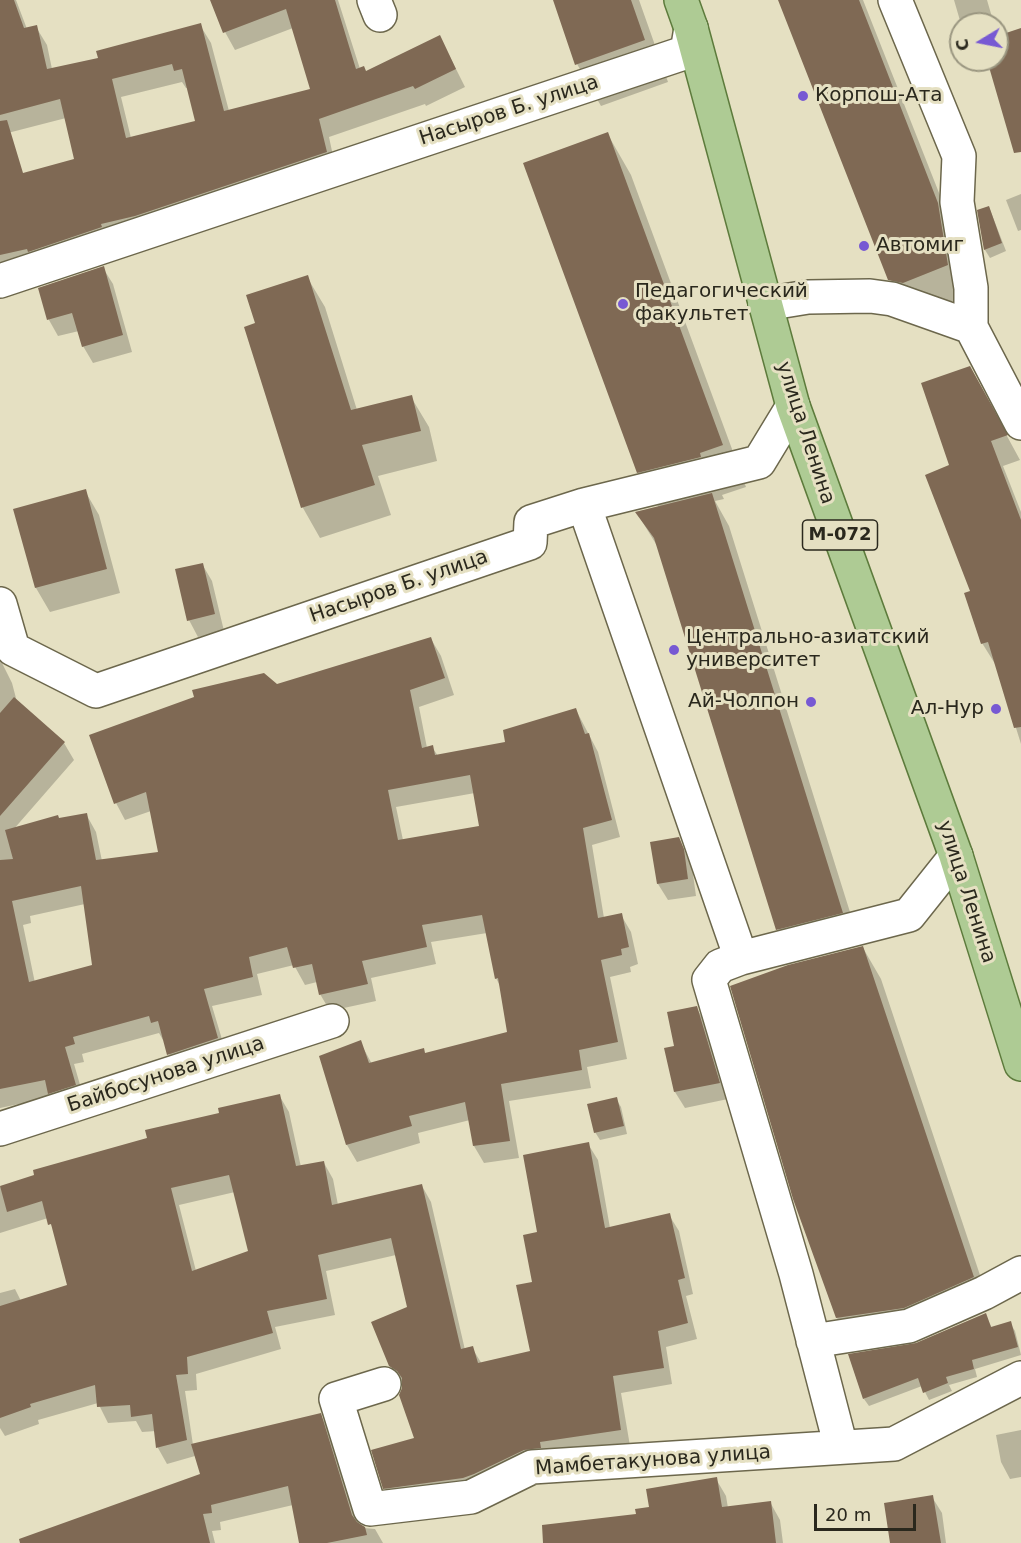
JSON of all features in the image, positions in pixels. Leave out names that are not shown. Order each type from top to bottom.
[{"type":"main road","name":"улица Ленина","points":[[686,14],[793,406],[956,856],[1021,1064]]},
{"type":"street","points":[[895,0],[959,156],[957,202],[971,288],[971,327],[1021,423]]},
{"type":"street","name":"Насыров Б. улица","points":[[0,281],[687,52],[686,14]]},
{"type":"street","points":[[765,304],[808,297],[870,296],[892,299],[971,327]]},
{"type":"street","name":"Насыров Б. улица","points":[[0,604],[13,649],[96,691],[530,543],[531,522],[584,505],[759,462],[793,406]]},
{"type":"street","points":[[584,505],[741,958]]},
{"type":"street","points":[[841,1447],[796,1274],[709,980],[720,966],[741,958],[909,915],[956,856]]},
{"type":"street","name":"Байбосунова улица","points":[[0,1129],[332,1021]]},
{"type":"street","points":[[813,1341],[909,1326],[984,1293],[1021,1273]]},
{"type":"street","name":"Мамбетакунова улица","points":[[384,1384],[336,1399],[370,1509],[471,1497],[532,1467],[894,1444],[1021,1378]]},
{"type":"building","points":[[0,0],[14,0],[24,28],[37,25],[47,69],[98,58],[96,51],[201,23],[224,111],[310,89],[286,9],[223,33],[210,0],[335,0],[356,69],[364,66],[366,71],[440,35],[456,69],[415,89],[413,86],[319,119],[327,152],[135,216],[101,224],[102,227],[28,252],[27,249],[0,255],[0,121],[7,120],[23,173],[74,159],[60,99],[0,115]],"holes":[[[172,64],[174,71],[182,69],[195,121],[126,138],[112,79]]]},
{"type":"building","points":[[553,0],[631,0],[645,40],[575,65]]},
{"type":"building","points":[[778,0],[859,0],[938,203],[948,265],[903,283],[888,280]]},
{"type":"building","points":[[1021,28],[1021,152],[1014,153],[990,72],[1009,72],[1009,32]]},
{"type":"building","name":"Педагогический факультет","points":[[608,132],[723,445],[700,453],[701,457],[637,473],[523,163]]},
{"type":"building","points":[[989,206],[1002,243],[984,250],[977,210]]},
{"type":"building","points":[[104,266],[123,335],[82,347],[72,313],[47,320],[38,288]]},
{"type":"building","points":[[308,275],[351,410],[412,395],[421,431],[362,445],[375,485],[301,508],[244,327],[255,323],[246,295]]},
{"type":"building","points":[[970,366],[1008,435],[991,441],[1021,520],[1021,727],[1014,728],[988,642],[981,644],[964,593],[970,591],[925,475],[949,465],[921,383]]},
{"type":"building","points":[[86,489],[107,569],[35,588],[13,509]]},
{"type":"building","points":[[712,493],[843,913],[776,930],[654,538],[635,512]]},
{"type":"building","points":[[203,563],[215,614],[187,621],[175,569]]},
{"type":"building","points":[[431,637],[445,678],[410,690],[422,748],[433,745],[435,755],[505,742],[503,730],[576,708],[585,734],[589,733],[612,820],[583,828],[598,918],[622,913],[629,947],[621,949],[622,955],[601,960],[618,1042],[579,1050],[582,1070],[501,1084],[510,1141],[473,1146],[465,1102],[409,1116],[412,1126],[346,1145],[319,1056],[361,1040],[369,1063],[424,1048],[425,1053],[507,1032],[498,978],[495,979],[482,915],[422,925],[427,947],[362,961],[368,984],[319,995],[312,964],[293,968],[287,947],[249,957],[253,977],[204,989],[218,1038],[167,1055],[158,1021],[151,1023],[149,1016],[73,1037],[75,1044],[65,1047],[76,1085],[48,1094],[45,1080],[0,1089],[0,860],[13,859],[5,830],[58,815],[59,818],[87,813],[96,860],[158,852],[146,792],[114,804],[89,735],[194,697],[192,690],[264,673],[277,684]],"holes":[[[470,775],[479,826],[398,840],[388,790]],[[81,886],[92,965],[29,982],[12,901]]]},
{"type":"building","points":[[14,697],[65,742],[0,816],[0,713]]},
{"type":"building","points":[[679,837],[684,849],[688,879],[657,884],[650,842]]},
{"type":"building","points":[[863,946],[974,1277],[904,1308],[836,1318],[793,1199],[730,986],[788,965]]},
{"type":"building","points":[[697,1006],[720,1083],[674,1092],[664,1048],[674,1046],[667,1012]]},
{"type":"building","points":[[280,1094],[296,1166],[324,1161],[332,1205],[422,1184],[461,1349],[473,1346],[478,1363],[530,1351],[516,1285],[532,1282],[523,1235],[537,1232],[523,1155],[589,1142],[605,1228],[670,1213],[685,1278],[678,1280],[688,1323],[658,1331],[664,1368],[613,1376],[621,1430],[540,1442],[541,1448],[524,1450],[463,1478],[383,1489],[371,1450],[414,1438],[399,1395],[402,1378],[389,1366],[371,1322],[407,1307],[391,1238],[318,1255],[327,1299],[267,1311],[273,1333],[187,1357],[188,1374],[176,1375],[187,1440],[156,1448],[152,1414],[131,1417],[130,1405],[97,1407],[95,1385],[30,1404],[31,1407],[0,1418],[0,1306],[67,1285],[51,1224],[48,1225],[42,1201],[7,1212],[0,1186],[34,1175],[33,1170],[147,1138],[145,1130],[219,1113],[218,1108]],"holes":[[[229,1175],[248,1251],[192,1271],[171,1188]]]},
{"type":"building","points":[[617,1097],[624,1126],[594,1133],[587,1104]]},
{"type":"building","points":[[986,1313],[991,1327],[1011,1321],[1018,1347],[972,1360],[974,1369],[946,1377],[948,1383],[923,1393],[918,1378],[863,1399],[848,1354],[916,1343]]},
{"type":"building","points":[[321,1413],[352,1515],[365,1527],[367,1535],[327,1543],[299,1543],[288,1486],[211,1505],[212,1513],[203,1514],[210,1543],[20,1543],[19,1539],[200,1474],[191,1444]]},
{"type":"building","points":[[717,1477],[722,1507],[771,1501],[776,1543],[543,1543],[542,1525],[636,1514],[635,1509],[649,1507],[646,1489]]},
{"type":"building","points":[[933,1495],[941,1543],[890,1543],[884,1503]]},
{"type":"place","name":"Корпош-Ата","points":[[803,96]]},
{"type":"place","name":"Автомиг","points":[[864,246]]},
{"type":"place","name":"Педагогический факультет","points":[[623,304]]},
{"type":"place","name":"Центрально-азиатский университет","points":[[674,650]]},
{"type":"place","name":"Ай-Чолпон","points":[[811,702]]},
{"type":"place","name":"Ал-Нур","points":[[996,709]]}]
